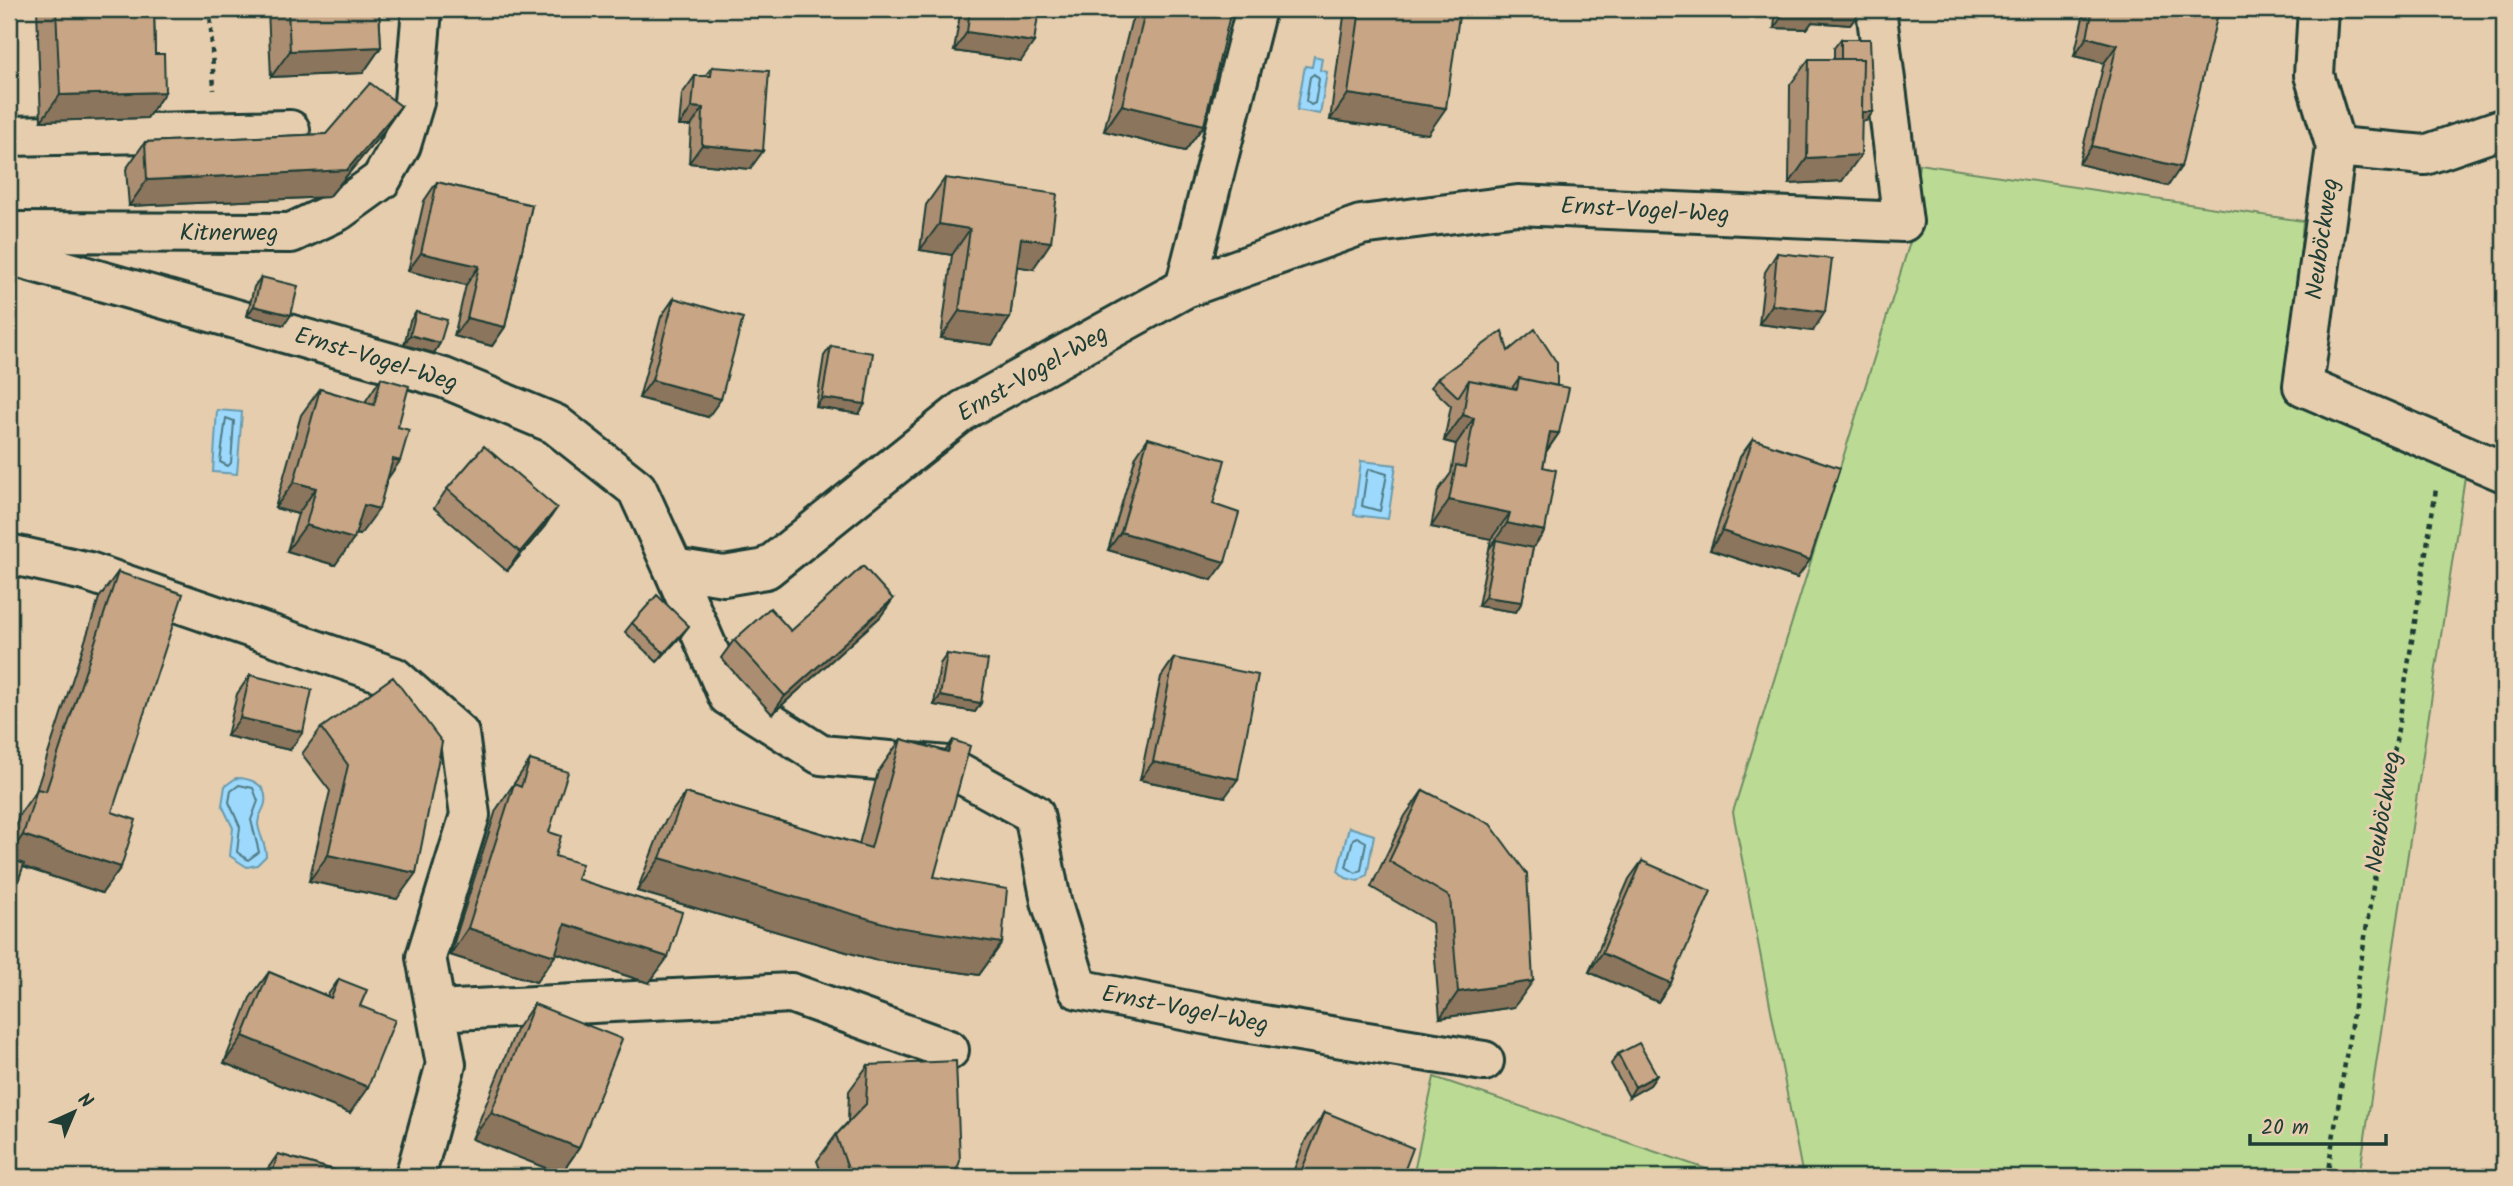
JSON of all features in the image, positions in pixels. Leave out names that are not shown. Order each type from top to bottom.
[{"type":"street","name":"Kitnerweg","points":[[9,232],[291,233],[338,211],[381,180],[401,145],[414,102],[422,9]]},
{"type":"street","points":[[1185,288],[1256,9]]},
{"type":"street","name":"Ernst-Vogel-Weg","points":[[673,568],[724,576],[766,569],[964,410],[1185,288],[1361,225],[1518,205],[1903,222],[1876,9]]},
{"type":"street","points":[[2318,9],[2314,75],[2336,147],[2425,155],[2504,128]]},
{"type":"street","points":[[9,136],[290,130]]},
{"type":"street","name":"Neuböckweg","points":[[2336,147],[2303,386],[2504,472]]},
{"type":"street","name":"Ernst-Vogel-Weg","points":[[9,255],[444,378],[555,424],[637,489],[728,696],[821,755],[947,766],[1034,814],[1051,901],[1078,989],[1238,1021],[1484,1061]]},
{"type":"street","points":[[9,554],[89,572],[394,677],[459,734],[470,815],[426,957],[446,1064],[415,1177]]},
{"type":"street","points":[[436,1011],[791,993],[949,1051]]},
{"type":"path","points":[[210,9],[216,130]]},
{"type":"path","name":"Neuböckweg","points":[[2327,1177],[2431,512],[2445,447]]},
{"type":"green space","points":[[1919,164],[2303,221],[2289,393],[2468,457],[2359,1177],[1803,1177],[1733,812],[1910,242]]},
{"type":"green space","points":[[1434,1077],[1730,1177],[1413,1177]]},
{"type":"water","points":[[1314,56],[1322,58],[1320,70],[1327,72],[1320,114],[1297,110],[1305,66],[1312,67]]},
{"type":"water","points":[[217,410],[242,412],[237,474],[213,472]]},
{"type":"water","points":[[1361,461],[1396,465],[1388,519],[1354,515]]},
{"type":"water","points":[[236,778],[257,783],[265,796],[258,824],[266,856],[257,865],[247,867],[230,856],[233,828],[222,805],[225,786]]},
{"type":"water","points":[[1349,827],[1374,835],[1367,875],[1358,881],[1346,878],[1338,871]]},
{"type":"building","points":[[56,9],[154,9],[155,54],[164,54],[165,92],[60,95]]},
{"type":"building","points":[[288,9],[379,9],[381,47],[290,51]]},
{"type":"building","points":[[970,9],[1039,9],[1034,42],[967,32]]},
{"type":"building","points":[[1146,9],[1203,9],[1230,15],[1204,125],[1122,105]]},
{"type":"building","points":[[1360,9],[1460,9],[1446,108],[1348,94]]},
{"type":"building","points":[[2093,9],[2219,9],[2181,167],[2092,146],[2117,45],[2087,37]]},
{"type":"building","points":[[1841,39],[1870,39],[1873,112],[1862,112],[1863,59],[1841,59]]},
{"type":"building","points":[[1809,59],[1863,59],[1861,155],[1807,158]]},
{"type":"building","points":[[712,67],[769,71],[763,151],[702,145],[703,108],[692,107],[695,76],[711,76]]},
{"type":"building","points":[[370,83],[401,106],[347,170],[147,180],[145,142],[326,134]]},
{"type":"building","points":[[945,178],[1057,194],[1051,242],[1021,238],[1010,318],[959,311],[970,229],[939,224]]},
{"type":"building","points":[[437,182],[532,205],[505,327],[467,318],[479,266],[421,253]]},
{"type":"building","points":[[1777,253],[1832,259],[1825,312],[1772,305]]},
{"type":"building","points":[[261,277],[298,286],[291,315],[254,306]]},
{"type":"building","points":[[674,298],[743,318],[721,399],[652,380]]},
{"type":"building","points":[[416,312],[447,320],[440,343],[410,335]]},
{"type":"building","points":[[1535,329],[1557,363],[1557,386],[1519,378],[1512,388],[1469,380],[1458,397],[1438,378],[1502,331],[1508,351]]},
{"type":"building","points":[[831,346],[873,353],[865,404],[822,398]]},
{"type":"building","points":[[381,378],[409,386],[398,427],[409,430],[400,461],[393,459],[379,509],[364,505],[354,539],[306,525],[316,488],[294,482],[320,389],[374,405]]},
{"type":"building","points":[[1519,378],[1569,388],[1559,433],[1550,432],[1543,467],[1556,470],[1545,531],[1507,523],[1510,513],[1449,500],[1456,465],[1465,467],[1474,418],[1463,415],[1469,380],[1517,389]]},
{"type":"building","points":[[1148,438],[1225,460],[1213,504],[1239,513],[1225,562],[1121,532]]},
{"type":"building","points":[[1753,439],[1840,468],[1810,560],[1722,531]]},
{"type":"building","points":[[484,446],[557,508],[520,552],[447,489]]},
{"type":"building","points":[[1496,540],[1533,548],[1522,602],[1485,597]]},
{"type":"building","points":[[863,566],[893,599],[785,696],[734,640],[770,608],[791,631]]},
{"type":"building","points":[[118,572],[183,594],[112,812],[136,820],[121,867],[23,835],[37,789],[46,791]]},
{"type":"building","points":[[657,595],[689,626],[664,653],[632,623]]},
{"type":"building","points":[[947,654],[988,660],[981,703],[940,696]]},
{"type":"building","points":[[1174,658],[1258,675],[1238,779],[1153,762]]},
{"type":"building","points":[[250,675],[312,690],[303,732],[240,718]]},
{"type":"building","points":[[393,677],[442,742],[416,873],[328,855],[348,765],[321,728]]},
{"type":"building","points":[[901,739],[948,752],[953,740],[970,746],[934,877],[1007,889],[1002,943],[897,927],[660,858],[685,793],[871,848]]},
{"type":"building","points":[[530,760],[568,772],[549,832],[561,836],[555,856],[582,864],[577,879],[682,912],[668,957],[565,924],[555,956],[468,928],[514,784],[521,787]]},
{"type":"building","points":[[1423,790],[1490,824],[1527,874],[1533,981],[1458,992],[1450,897],[1389,861]]},
{"type":"building","points":[[9,858],[24,864],[9,907]]},
{"type":"building","points":[[1642,861],[1711,891],[1671,983],[1602,953]]},
{"type":"building","points":[[269,972],[331,998],[339,979],[367,990],[360,1006],[395,1020],[368,1087],[243,1036]]},
{"type":"building","points":[[534,1004],[622,1039],[579,1148],[491,1113]]},
{"type":"building","points":[[1639,1043],[1657,1075],[1635,1087],[1618,1054]]},
{"type":"building","points":[[956,1061],[960,1161],[954,1177],[851,1177],[836,1135],[866,1104],[868,1065]]},
{"type":"building","points":[[1325,1112],[1413,1148],[1402,1177],[1299,1177]]},
{"type":"building","points":[[278,1154],[358,1177],[271,1177]]},
{"type":"building","points":[[1143,1170],[1168,1177],[1140,1177]]}]
